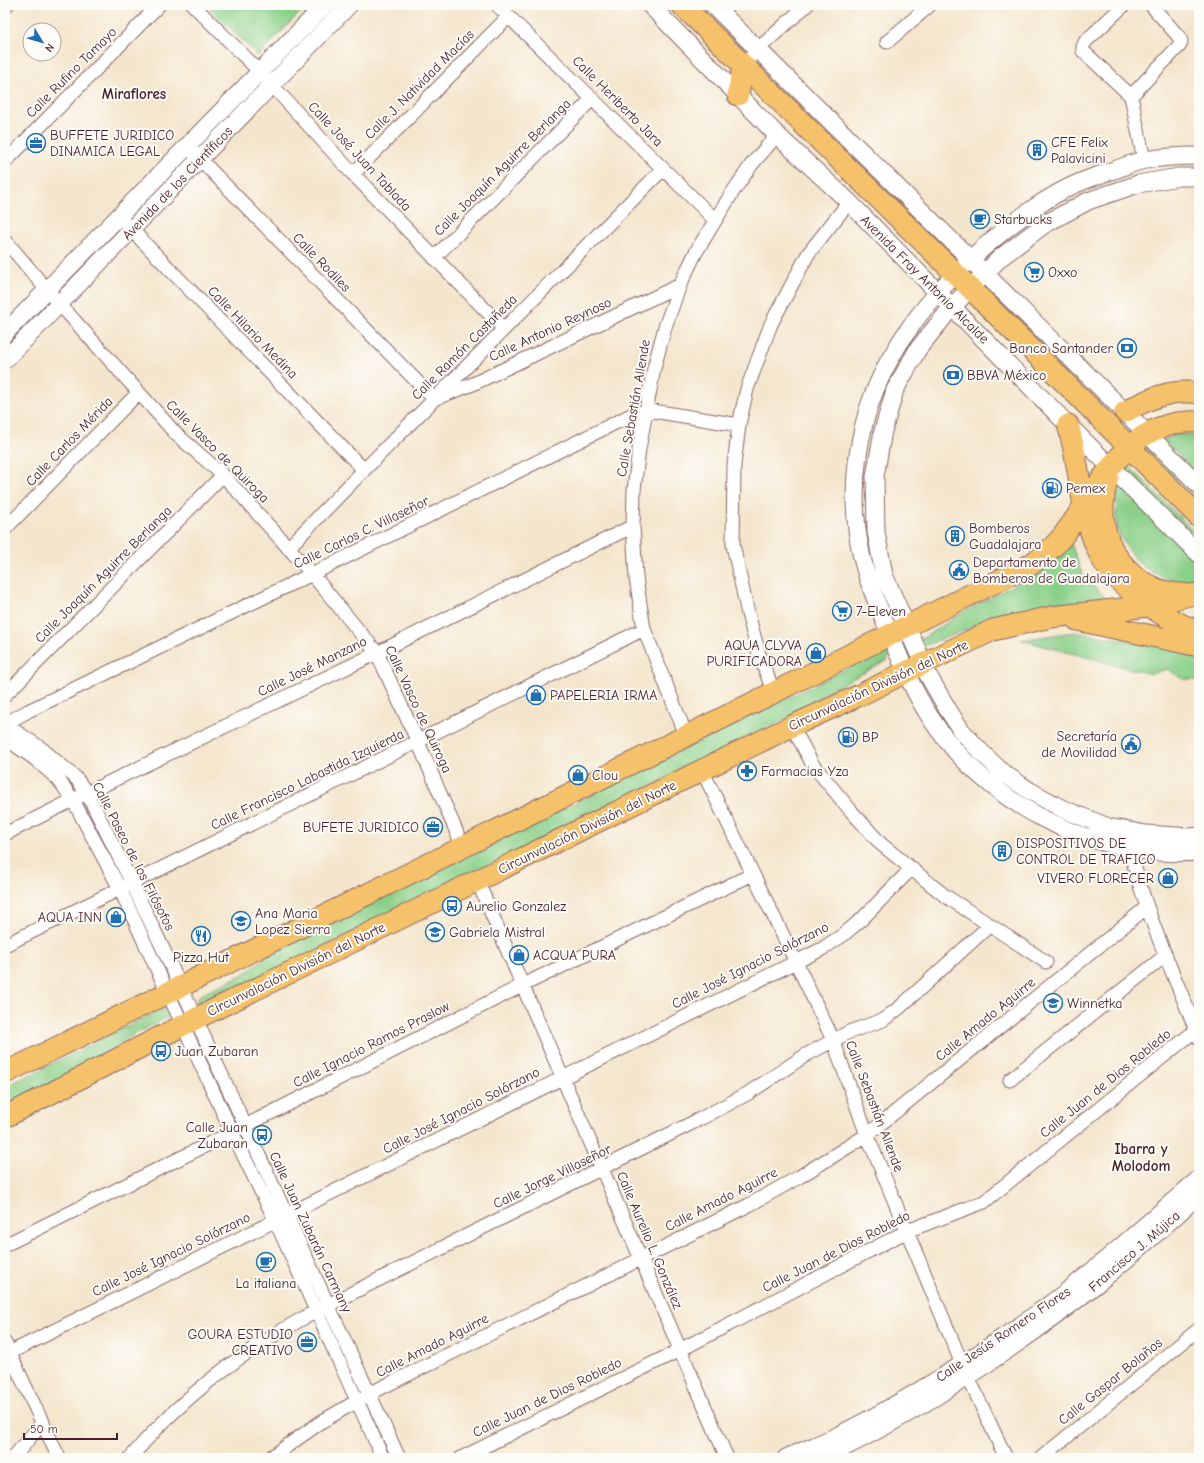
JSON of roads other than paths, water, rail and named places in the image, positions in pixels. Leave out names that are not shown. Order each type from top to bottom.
[{"type":"main road","name":"Avenida Fray Antonio Alcalde","points":[[682,5],[963,281],[1199,517]]},
{"type":"main road","points":[[738,95],[744,66]]},
{"type":"main road","points":[[1125,412],[1143,402],[1166,394],[1179,392],[1199,393]]},
{"type":"main road","name":"Circunvalación División del Norte","points":[[5,1073],[463,848],[686,735],[1030,566],[1051,550],[1062,537],[1111,467],[1128,447],[1147,433],[1170,424],[1195,420]]},
{"type":"main road","points":[[1068,425],[1074,443],[1085,505],[1093,537],[1102,558],[1121,583],[1148,606],[1182,626],[1199,630]]},
{"type":"main road","name":"Circunvalación División del Norte","points":[[1111,467],[1105,488],[1103,506],[1104,521],[1110,545],[1120,562],[1134,575],[1150,586],[1166,592],[1194,594]]},
{"type":"main road","name":"Circunvalación División del Norte","points":[[5,1117],[189,1022],[477,880],[792,726],[994,630],[1059,616],[1148,606],[1194,594]]},
{"type":"main road","points":[[1059,616],[1199,646]]},
{"type":"street","name":"Calle Rufino Tamayo","points":[[5,162],[159,5]]},
{"type":"street","name":"Calle José Juan Tablada","points":[[192,5],[260,72],[353,174],[504,329]]},
{"type":"street","name":"Avenida de los Científicos","points":[[5,333],[325,5]]},
{"type":"street","name":"Avenida de los Científicos","points":[[5,360],[349,5]]},
{"type":"street","name":"Calle Heriberto Jara","points":[[498,5],[715,220]]},
{"type":"street","name":"Avenida Fray Antonio Alcalde","points":[[650,5],[777,135],[848,202],[1068,425],[1199,554]]},
{"type":"street","points":[[713,5],[1199,485]]},
{"type":"street","points":[[744,66],[758,49],[807,5]]},
{"type":"street","points":[[887,42],[930,5]]},
{"type":"street","points":[[1124,5],[1085,42],[1083,51],[1131,96],[1144,160]]},
{"type":"street","points":[[1131,96],[1180,45],[1181,41],[1151,5]]},
{"type":"street","name":"Calle J. Natividad Macías","points":[[353,174],[509,16]]},
{"type":"street","name":"Calle Joaquín Aguirre Berlanga","points":[[434,258],[592,99]]},
{"type":"street","name":"Calle Sebastián Allende","points":[[686,735],[644,629],[636,578],[633,526],[634,490],[639,449],[654,368],[663,334],[680,285],[696,252],[732,193],[752,164],[777,135]]},
{"type":"street","name":"Calle Rodiles","points":[[187,146],[434,399]]},
{"type":"street","points":[[899,631],[884,575],[876,532],[875,476],[883,431],[895,390],[918,349],[952,307],[970,259],[1022,216],[1080,182],[1144,160],[1199,156]]},
{"type":"street","name":"Calle Ramón Castañeda","points":[[288,548],[663,169]]},
{"type":"street","points":[[1199,177],[1180,177],[1138,184],[1088,200],[1045,224],[1000,258],[985,273],[938,292],[903,337],[880,379],[864,423],[857,465],[855,508],[861,553],[870,583],[899,631],[915,668],[961,730],[1003,773],[1030,791],[1063,809],[1108,827],[1146,834],[1191,837],[1199,836]]},
{"type":"street","points":[[774,693],[757,647],[748,614],[733,545],[734,465],[739,425],[747,389],[771,324],[808,254],[848,202]]},
{"type":"street","name":"Calle Hilario Medina","points":[[119,217],[364,470]]},
{"type":"street","name":"Calle Vasco de Quiroga","points":[[5,240],[138,393],[176,434],[223,476],[312,574],[377,653],[418,742],[463,848]]},
{"type":"street","name":"Calle Antonio Reynoso","points":[[434,399],[473,384],[680,285]]},
{"type":"street","name":"Calle Carlos Mérida","points":[[5,529],[138,393]]},
{"type":"street","name":"Calle Carlos C. Villaseñor","points":[[5,724],[28,711],[312,574],[633,414],[647,410],[739,425]]},
{"type":"street","name":"Calle Joaquín Aguirre Berlanga","points":[[5,695],[223,476]]},
{"type":"street","name":"Calle José Manzano","points":[[5,834],[87,792],[377,653],[633,526]]},
{"type":"street","name":"Calle Francisco Labastida Izquierda","points":[[5,945],[132,884],[644,629]]},
{"type":"street","points":[[915,668],[912,685],[931,718],[944,736],[966,762],[994,786],[1022,806],[1059,827],[1102,843],[1130,849],[1170,852],[1199,852]]},
{"type":"street","name":"Calle Paseo de los Filósofos","points":[[5,724],[42,749],[76,778],[87,792],[132,884],[175,990]]},
{"type":"street","points":[[792,726],[813,765],[847,808],[881,844],[944,895],[1046,962]]},
{"type":"street","name":"Calle Paseo de los Filósofos","points":[[5,738],[35,759],[58,779],[73,800],[175,990]]},
{"type":"street","name":"Calle Sebastián Allende","points":[[702,770],[833,1040],[867,1135],[965,1371],[1006,1458]]},
{"type":"street","points":[[1130,849],[1136,874],[1147,907],[1197,1034]]},
{"type":"street","name":"Calle José Ignacio Solórzano","points":[[6,1350],[281,1218],[822,949],[843,936],[879,903],[912,868]]},
{"type":"street","name":"Calle Ignacio Ramos Praslow","points":[[5,1245],[245,1126],[523,985],[753,874]]},
{"type":"street","name":"Calle Aurelio L. González","points":[[477,880],[727,1458]]},
{"type":"street","name":"Calle Amado Aguirre","points":[[270,1458],[320,1422],[369,1394],[748,1205],[799,1177],[867,1135],[1147,907]]},
{"type":"street","name":"Calle Jorge Villaseñor","points":[[130,1458],[164,1420],[218,1373],[269,1338],[316,1311],[602,1169],[747,1094],[806,1054],[833,1040],[849,1032],[883,1020],[899,1008],[990,925]]},
{"type":"street","points":[[1010,1080],[1166,955]]},
{"type":"street","points":[[175,990],[189,1022]]},
{"type":"street","name":"Calle Juan Zubarán Carmany","points":[[189,1022],[245,1126],[316,1311],[383,1458]]},
{"type":"street","name":"Calle Juan Zubarán Carmany","points":[[189,1022],[232,1132],[328,1305],[399,1458]]},
{"type":"street","name":"Calle Juan de Dios Robledo","points":[[461,1458],[680,1350],[907,1231],[984,1202],[1197,1034]]},
{"type":"street","name":"Calle Jesús Romero Flores","points":[[786,1458],[839,1435],[902,1401],[965,1371],[1081,1280],[1199,1179]]},
{"type":"street","name":"Francisco J. Mújica","points":[[822,1458],[901,1418],[965,1371],[1046,1322],[1093,1287],[1140,1248],[1199,1194]]},
{"type":"street","name":"Calle Gaspar Bolaños","points":[[1041,1458],[1199,1329]]},
{"type":"street","points":[[6,1350],[43,1422],[58,1458]]},
{"type":"street","points":[[13,1458],[43,1422]]},
{"type":"place","name":"BUFFETE JURIDICO DINAMICA LEGAL","points":[[36,143]]},
{"type":"place","name":"CFE Felix Palavicini","points":[[1037,150]]},
{"type":"place","name":"Starbucks","points":[[980,219]]},
{"type":"place","name":"Oxxo","points":[[1034,272]]},
{"type":"place","name":"Banco Santander","points":[[1127,348]]},
{"type":"place","name":"BBVA México","points":[[953,375]]},
{"type":"place","name":"Pemex","points":[[1052,488]]},
{"type":"place","name":"Bomberos Guadalajara","points":[[955,536]]},
{"type":"place","name":"Departamento de Bomberos de Guadalajara","points":[[959,570]]},
{"type":"place","name":"7-Eleven","points":[[842,611]]},
{"type":"place","name":"AQUA CLYVA PURIFICADORA","points":[[816,653]]},
{"type":"place","name":"PAPELERIA IRMA","points":[[536,695]]},
{"type":"place","name":"BP","points":[[848,737]]},
{"type":"place","name":"Secretaría de Movilidad","points":[[1131,744]]},
{"type":"place","name":"Farmacias Yza","points":[[747,771]]},
{"type":"place","name":"Clou","points":[[578,775]]},
{"type":"place","name":"BUFETE JURIDICO","points":[[433,827]]},
{"type":"place","name":"DISPOSITIVOS DE CONTROL DE TRAFICO","points":[[1002,851]]},
{"type":"place","name":"VIVERO FLORECER","points":[[1168,878]]},
{"type":"place","name":"Aurelio Gonzalez","points":[[452,906]]},
{"type":"place","name":"AQUA INN","points":[[116,917]]},
{"type":"place","name":"Ana Maria Lopez Sierra","points":[[241,921]]},
{"type":"place","name":"Gabriela Mistral","points":[[435,932]]},
{"type":"place","name":"Pizza Hut","points":[[201,936]]},
{"type":"place","name":"ACQUA PURA","points":[[519,955]]},
{"type":"place","name":"Winnetka","points":[[1053,1003]]},
{"type":"place","name":"Juan Zubaran","points":[[161,1051]]},
{"type":"place","name":"Calle Juan Zubaran","points":[[262,1135]]},
{"type":"place","name":"La italiana","points":[[266,1262]]},
{"type":"place","name":"GOURA ESTUDIO CREATIVO","points":[[307,1342]]},
{"type":"district","name":"Miraflores","points":[[134,94]]},
{"type":"district","name":"Ibarra y Molodom","points":[[1141,1158]]}]
